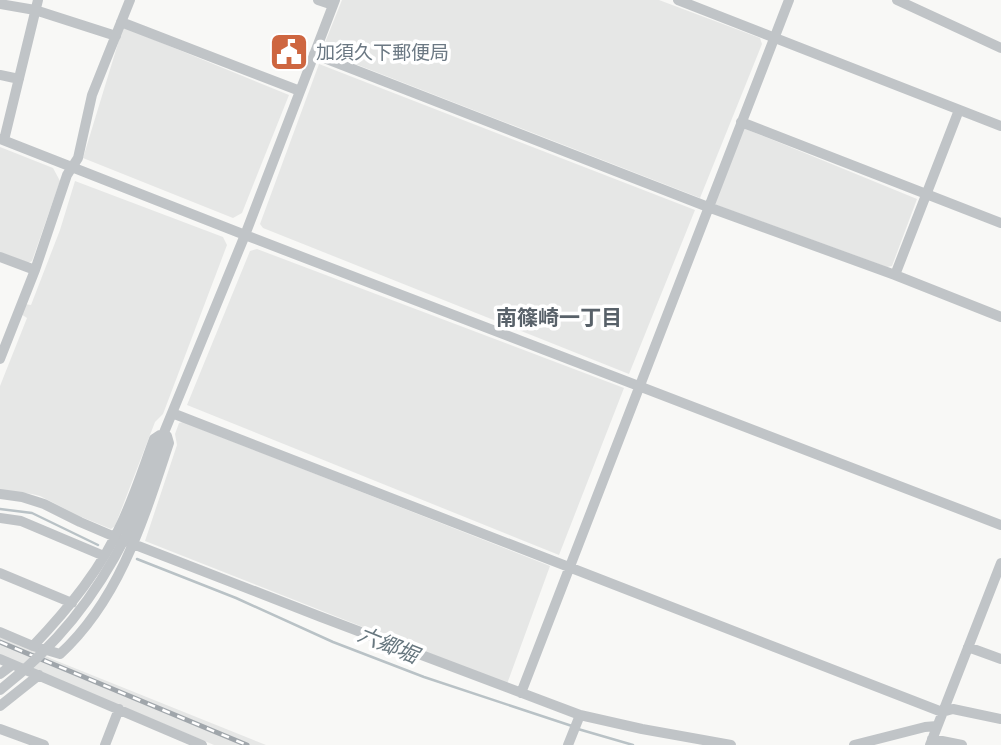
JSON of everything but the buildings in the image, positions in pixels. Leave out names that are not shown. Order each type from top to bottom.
[{"type":"street","points":[[0,359],[3,340],[35,270],[67,175],[78,158],[92,96],[130,0]]},
{"type":"street","points":[[0,690],[26,668],[80,611],[106,575],[127,534],[163,435],[245,235],[334,3],[318,0]]},
{"type":"street","points":[[521,693],[789,0]]},
{"type":"street","points":[[897,0],[1001,48]]},
{"type":"street","points":[[685,1],[1001,126]]},
{"type":"street","points":[[0,4],[37,5],[116,36]]},
{"type":"street","points":[[37,5],[2,139],[1001,525]]},
{"type":"street","points":[[121,22],[300,91]]},
{"type":"street","points":[[314,54],[1001,317]]},
{"type":"street","points":[[0,75],[19,79]]},
{"type":"street","points":[[895,275],[959,110]]},
{"type":"street","points":[[741,122],[1001,223]]},
{"type":"street","points":[[0,257],[35,270]]},
{"type":"street","points":[[172,413],[942,712],[953,709],[1001,719]]},
{"type":"street","points":[[0,632],[33,646],[60,654],[74,641],[101,606],[133,543],[169,443],[167,436],[156,436],[154,439],[123,520],[104,556],[72,603],[33,646]]},
{"type":"street","points":[[0,494],[44,504],[115,537],[580,715],[731,745]]},
{"type":"street","points":[[0,518],[21,521],[104,556]]},
{"type":"street","points":[[962,745],[931,742],[1001,563]]},
{"type":"street","points":[[0,573],[72,603]]},
{"type":"street","points":[[989,593],[1001,597]]},
{"type":"street","points":[[968,647],[1001,659]]},
{"type":"street","points":[[0,659],[202,745]]},
{"type":"street","points":[[0,674],[12,665]]},
{"type":"street","points":[[0,706],[39,676]]},
{"type":"street","points":[[105,745],[119,709]]},
{"type":"street","points":[[568,745],[580,715]]},
{"type":"street","points":[[854,745],[937,726]]},
{"type":"street","points":[[0,729],[44,745]]},
{"type":"shaded area","points":[[342,0],[659,0],[760,38],[762,44],[700,198],[327,53],[324,45]]},
{"type":"shaded area","points":[[123,27],[289,95],[242,213],[233,218],[83,158]]},
{"type":"shaded area","points":[[319,64],[695,210],[629,374],[263,228],[260,224]]},
{"type":"shaded area","points":[[741,127],[917,199],[892,266],[887,267],[711,203]]},
{"type":"shaded area","points":[[0,147],[53,168],[60,181],[32,261],[28,263],[0,252]]},
{"type":"shaded area","points":[[75,181],[223,237],[227,245],[163,414],[155,422],[115,526],[111,529],[40,496],[0,490],[0,386],[27,318],[21,314],[25,304],[31,305],[60,230]]},
{"type":"shaded area","points":[[257,249],[624,388],[559,555],[187,405],[250,251]]},
{"type":"shaded area","points":[[183,422],[550,566],[507,684],[145,541],[177,445],[175,434],[179,423]]},
{"type":"shaded area","points":[[0,635],[52,659],[266,745],[214,745],[0,655]]},
{"type":"waterway","name":"六郷堀","points":[[0,509],[32,513],[98,545]]},
{"type":"waterway","name":"六郷堀","points":[[137,559],[236,598],[333,642],[424,677],[572,726]]},
{"type":"waterway","name":"六郷堀","points":[[578,729],[633,745]]},
{"type":"railway","points":[[0,642],[247,745]]},
{"type":"place","name":"加須久下郵便局","points":[[289,52]]},
{"type":"district","name":"南篠崎一丁目","points":[[559,318]]}]
